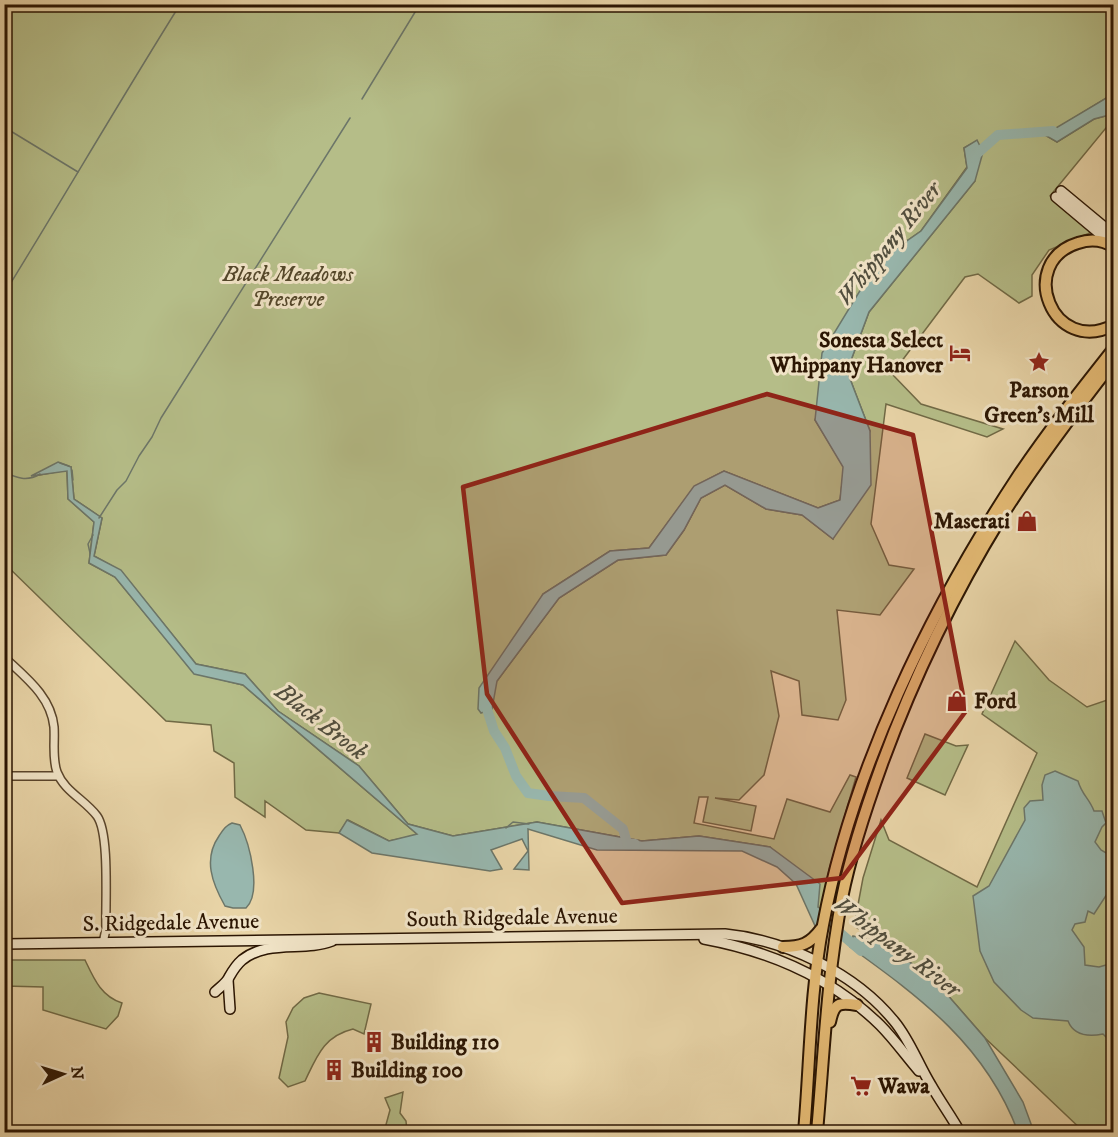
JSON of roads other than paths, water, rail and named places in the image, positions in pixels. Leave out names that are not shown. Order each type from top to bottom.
[{"type":"main road","points":[[1113,235],[1059,194],[1113,246]]},
{"type":"main road","points":[[1113,246],[1103,242],[1082,241],[1067,248],[1054,259],[1050,266],[1046,290],[1047,298],[1055,313],[1070,327],[1093,331],[1113,325]]},
{"type":"main road","points":[[804,1132],[818,963],[817,943],[842,847],[876,748],[906,676],[973,549],[1048,434],[1113,348]]},
{"type":"main road","points":[[817,1132],[828,985],[843,897],[861,826],[896,728],[940,627],[1002,516],[1048,448],[1113,361]]},
{"type":"main road","name":"South Ridgedale Avenue","points":[[687,935],[747,948],[828,985],[857,1005],[881,1026],[930,1084]]},
{"type":"main road","name":"South Ridgedale Avenue","points":[[337,939],[738,935],[783,947],[830,969],[858,986],[878,1003],[908,1041],[930,1084]]},
{"type":"main road","points":[[230,1009],[228,980],[231,972],[242,959],[261,950],[320,946],[337,939]]},
{"type":"main road","name":"S. Ridgedale Avenue","points":[[4,944],[337,939]]},
{"type":"main road","points":[[783,947],[817,943]]},
{"type":"main road","points":[[215,992],[228,980]]},
{"type":"main road","points":[[824,1039],[832,1011],[843,1003],[857,1005]]},
{"type":"main road","points":[[930,1084],[960,1132]]},
{"type":"street","points":[[4,657],[39,691],[49,707],[54,726],[54,762],[58,776],[64,785],[93,811],[103,827],[106,929],[103,943]]},
{"type":"street","points":[[4,776],[58,776]]},
{"type":"water","points":[[1113,94],[1113,114],[1094,119],[1057,142],[1036,130],[1056,128]]},
{"type":"water","points":[[977,140],[983,152],[975,181],[869,312],[847,371],[870,431],[871,485],[833,539],[802,515],[766,509],[725,485],[701,498],[684,530],[666,555],[618,560],[559,598],[497,681],[492,709],[481,713],[478,709],[479,688],[543,594],[610,551],[649,548],[694,486],[724,471],[818,508],[840,500],[843,467],[815,420],[822,353],[878,261],[921,231],[967,168],[964,148]]},
{"type":"water","points":[[58,462],[71,467],[74,499],[102,518],[94,556],[121,570],[196,664],[245,674],[278,711],[359,766],[408,824],[453,836],[537,822],[642,841],[699,836],[770,847],[820,884],[818,907],[821,909],[816,928],[796,884],[777,867],[742,851],[597,850],[528,829],[529,870],[514,869],[528,851],[522,839],[491,850],[502,869],[490,871],[372,853],[339,833],[347,820],[389,841],[417,834],[243,685],[194,674],[115,577],[89,563],[94,522],[68,499],[67,471],[31,476]]},
{"type":"water","points":[[1055,771],[1078,781],[1094,811],[1102,811],[1106,823],[1095,842],[1101,850],[1113,857],[1113,894],[1107,894],[1094,914],[1088,911],[1085,922],[1075,924],[1072,930],[1084,947],[1085,965],[1099,967],[1113,963],[1113,1044],[1103,1034],[1087,1035],[1074,1030],[1068,1021],[1033,1018],[1021,1010],[994,982],[980,951],[973,896],[989,886],[1025,820],[1024,808],[1030,801],[1043,800],[1042,785],[1045,775]]},
{"type":"water","points":[[232,823],[240,825],[244,833],[253,868],[253,891],[251,901],[246,908],[225,906],[216,889],[211,871],[211,853],[214,845],[224,828]]},
{"type":"water","points":[[853,936],[877,941],[931,976],[985,1038],[1023,1102],[1034,1132],[1018,1132],[1005,1101],[970,1049],[926,1005],[850,947]]},
{"type":"waterway","points":[[362,99],[420,4]]},
{"type":"waterway","points":[[4,294],[176,11]]},
{"type":"waterway","points":[[99,518],[117,490],[126,481],[161,418],[350,118]]},
{"type":"waterway","points":[[4,127],[78,172]]},
{"type":"waterway","name":"Whippany River","points":[[972,158],[998,135],[1053,131]]},
{"type":"waterway","name":"Black Brook","points":[[60,463],[69,466]]},
{"type":"waterway","name":"Black Brook","points":[[72,470],[73,480]]},
{"type":"waterway","name":"Black Brook","points":[[4,472],[22,478],[31,478],[40,474]]},
{"type":"waterway","name":"Black Brook","points":[[90,553],[88,544],[93,535]]},
{"type":"waterway","name":"Whippany River","points":[[487,699],[485,703],[494,731],[505,748],[516,776],[528,793],[584,798],[623,829],[627,843],[635,844]]},
{"type":"waterway","name":"Black Brook","points":[[506,828],[513,822],[529,824]]},
{"type":"waterway","name":"Whippany River","points":[[818,914],[861,951]]},
{"type":"place","name":"Sonesta Select Whippany Hanover","points":[[960,353]]},
{"type":"place","name":"Parson Green's Mill","points":[[1039,362]]},
{"type":"place","name":"Maserati","points":[[1027,521]]},
{"type":"place","name":"Ford","points":[[957,701]]},
{"type":"place","name":"Building 110","points":[[374,1042]]},
{"type":"place","name":"Building 100","points":[[334,1070]]},
{"type":"place","name":"Wawa","points":[[861,1086]]},
{"type":"park label","name":"Black Meadows Preserve","points":[[288,286]]}]
